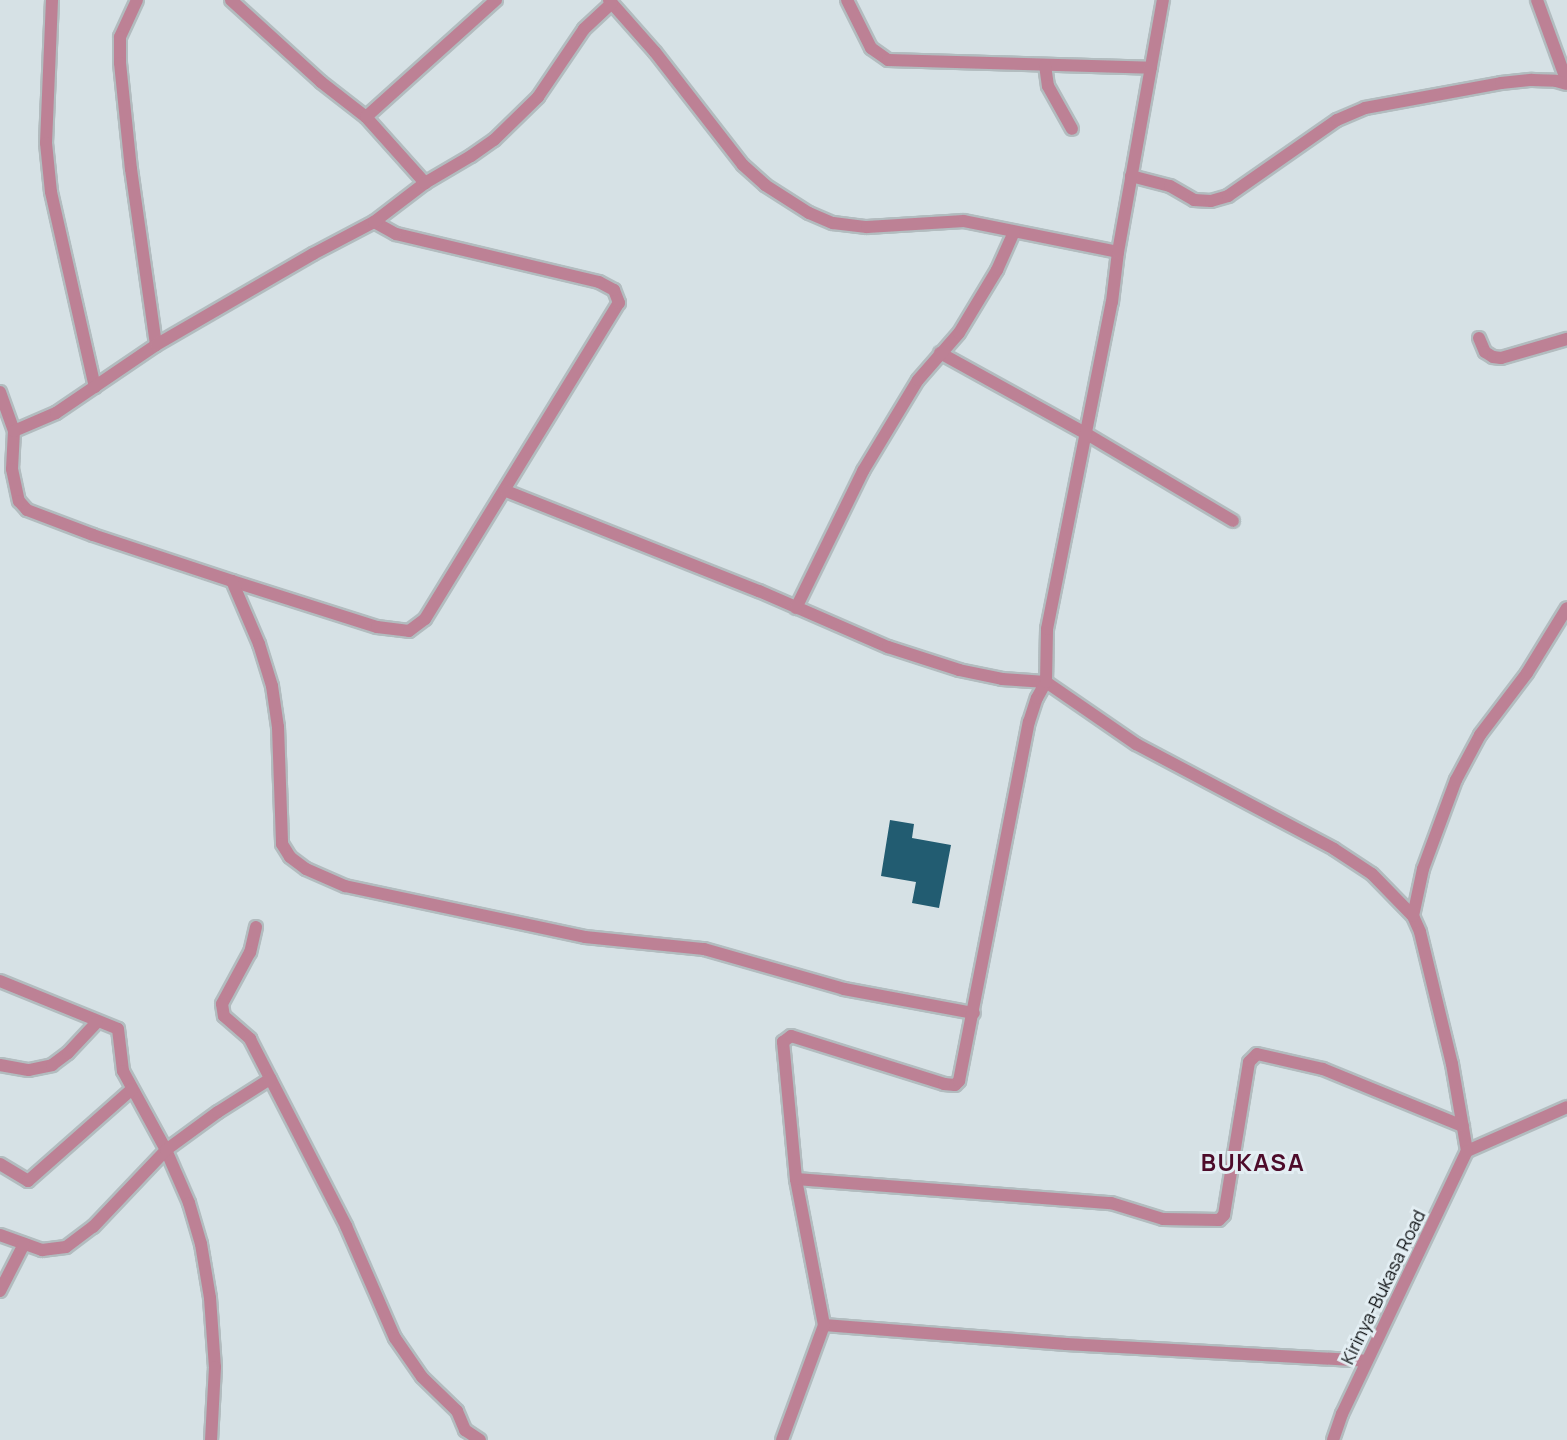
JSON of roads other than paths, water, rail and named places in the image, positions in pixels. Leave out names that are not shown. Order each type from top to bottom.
[{"type":"street","points":[[52,0],[46,143],[51,192],[95,387]]},
{"type":"street","points":[[137,0],[120,37],[120,63],[130,169],[156,345]]},
{"type":"street","points":[[231,0],[321,82],[366,117],[426,183]]},
{"type":"street","points":[[366,117],[496,0]]},
{"type":"street","points":[[847,0],[871,48],[888,60],[1151,68]]},
{"type":"street","points":[[782,1440],[824,1325],[796,1179],[783,1042],[785,1038],[791,1036],[955,1085],[962,1073],[1029,722],[1033,707],[1046,682],[1047,629],[1112,302],[1118,252],[1163,0]]},
{"type":"street","points":[[1537,0],[1567,83]]},
{"type":"street","points":[[14,431],[56,413],[156,345],[313,254],[374,222],[426,183],[463,162],[494,140],[542,92],[584,29],[611,1],[655,52],[743,165],[765,185],[799,207],[833,223],[867,227],[964,221],[1118,252]]},
{"type":"street","points":[[1045,65],[1048,86],[1072,129]]},
{"type":"street","points":[[1131,176],[1170,186],[1194,200],[1211,201],[1228,196],[1337,120],[1365,108],[1501,83],[1532,80],[1567,83]]},
{"type":"street","points":[[0,392],[14,431],[12,469],[20,501],[27,510],[93,535],[376,627],[409,631],[425,619],[455,568],[506,491],[617,308],[617,297],[614,290],[599,282],[396,234],[374,222]]},
{"type":"street","points":[[796,608],[863,471],[905,399],[940,353],[959,333],[997,270],[1014,232]]},
{"type":"street","points":[[1479,338],[1485,352],[1493,357],[1501,358],[1567,339]]},
{"type":"street","points":[[940,353],[1085,433],[1233,521]]},
{"type":"street","points":[[506,491],[888,647],[959,670],[1002,679],[1046,682],[1136,744],[1334,849],[1372,874],[1413,916],[1420,932],[1452,1064],[1467,1151],[1567,1107]]},
{"type":"street","points":[[232,581],[259,645],[272,686],[278,727],[282,844],[290,857],[306,869],[345,886],[585,937],[704,950],[844,989],[974,1013]]},
{"type":"street","points":[[1413,916],[1423,869],[1456,780],[1480,735],[1527,673],[1567,608]]},
{"type":"street","points":[[256,927],[250,952],[222,1004],[222,1011],[250,1039],[346,1226],[395,1338],[422,1377],[457,1411],[465,1431],[480,1440]]},
{"type":"street","points":[[0,981],[118,1029],[123,1071],[166,1150],[189,1203],[201,1244],[210,1298],[215,1367],[211,1440]]},
{"type":"street","points":[[0,1065],[29,1070],[52,1065],[68,1053],[97,1022]]},
{"type":"street","points":[[796,1179],[1111,1203],[1163,1220],[1219,1220],[1224,1215],[1249,1062],[1257,1053],[1323,1069],[1463,1126]]},
{"type":"street","points":[[0,1235],[42,1250],[66,1247],[93,1227],[166,1150],[218,1112],[270,1079]]},
{"type":"street","points":[[0,1164],[28,1181],[132,1089]]},
{"type":"street","name":"Kirinya-Bukasa Road","points":[[1333,1440],[1366,1361],[1467,1151]]},
{"type":"street","points":[[0,1291],[24,1244]]},
{"type":"street","points":[[824,1325],[1066,1344],[1366,1361]]},
{"type":"district","name":"BUKASA","points":[[1253,1162]]}]
